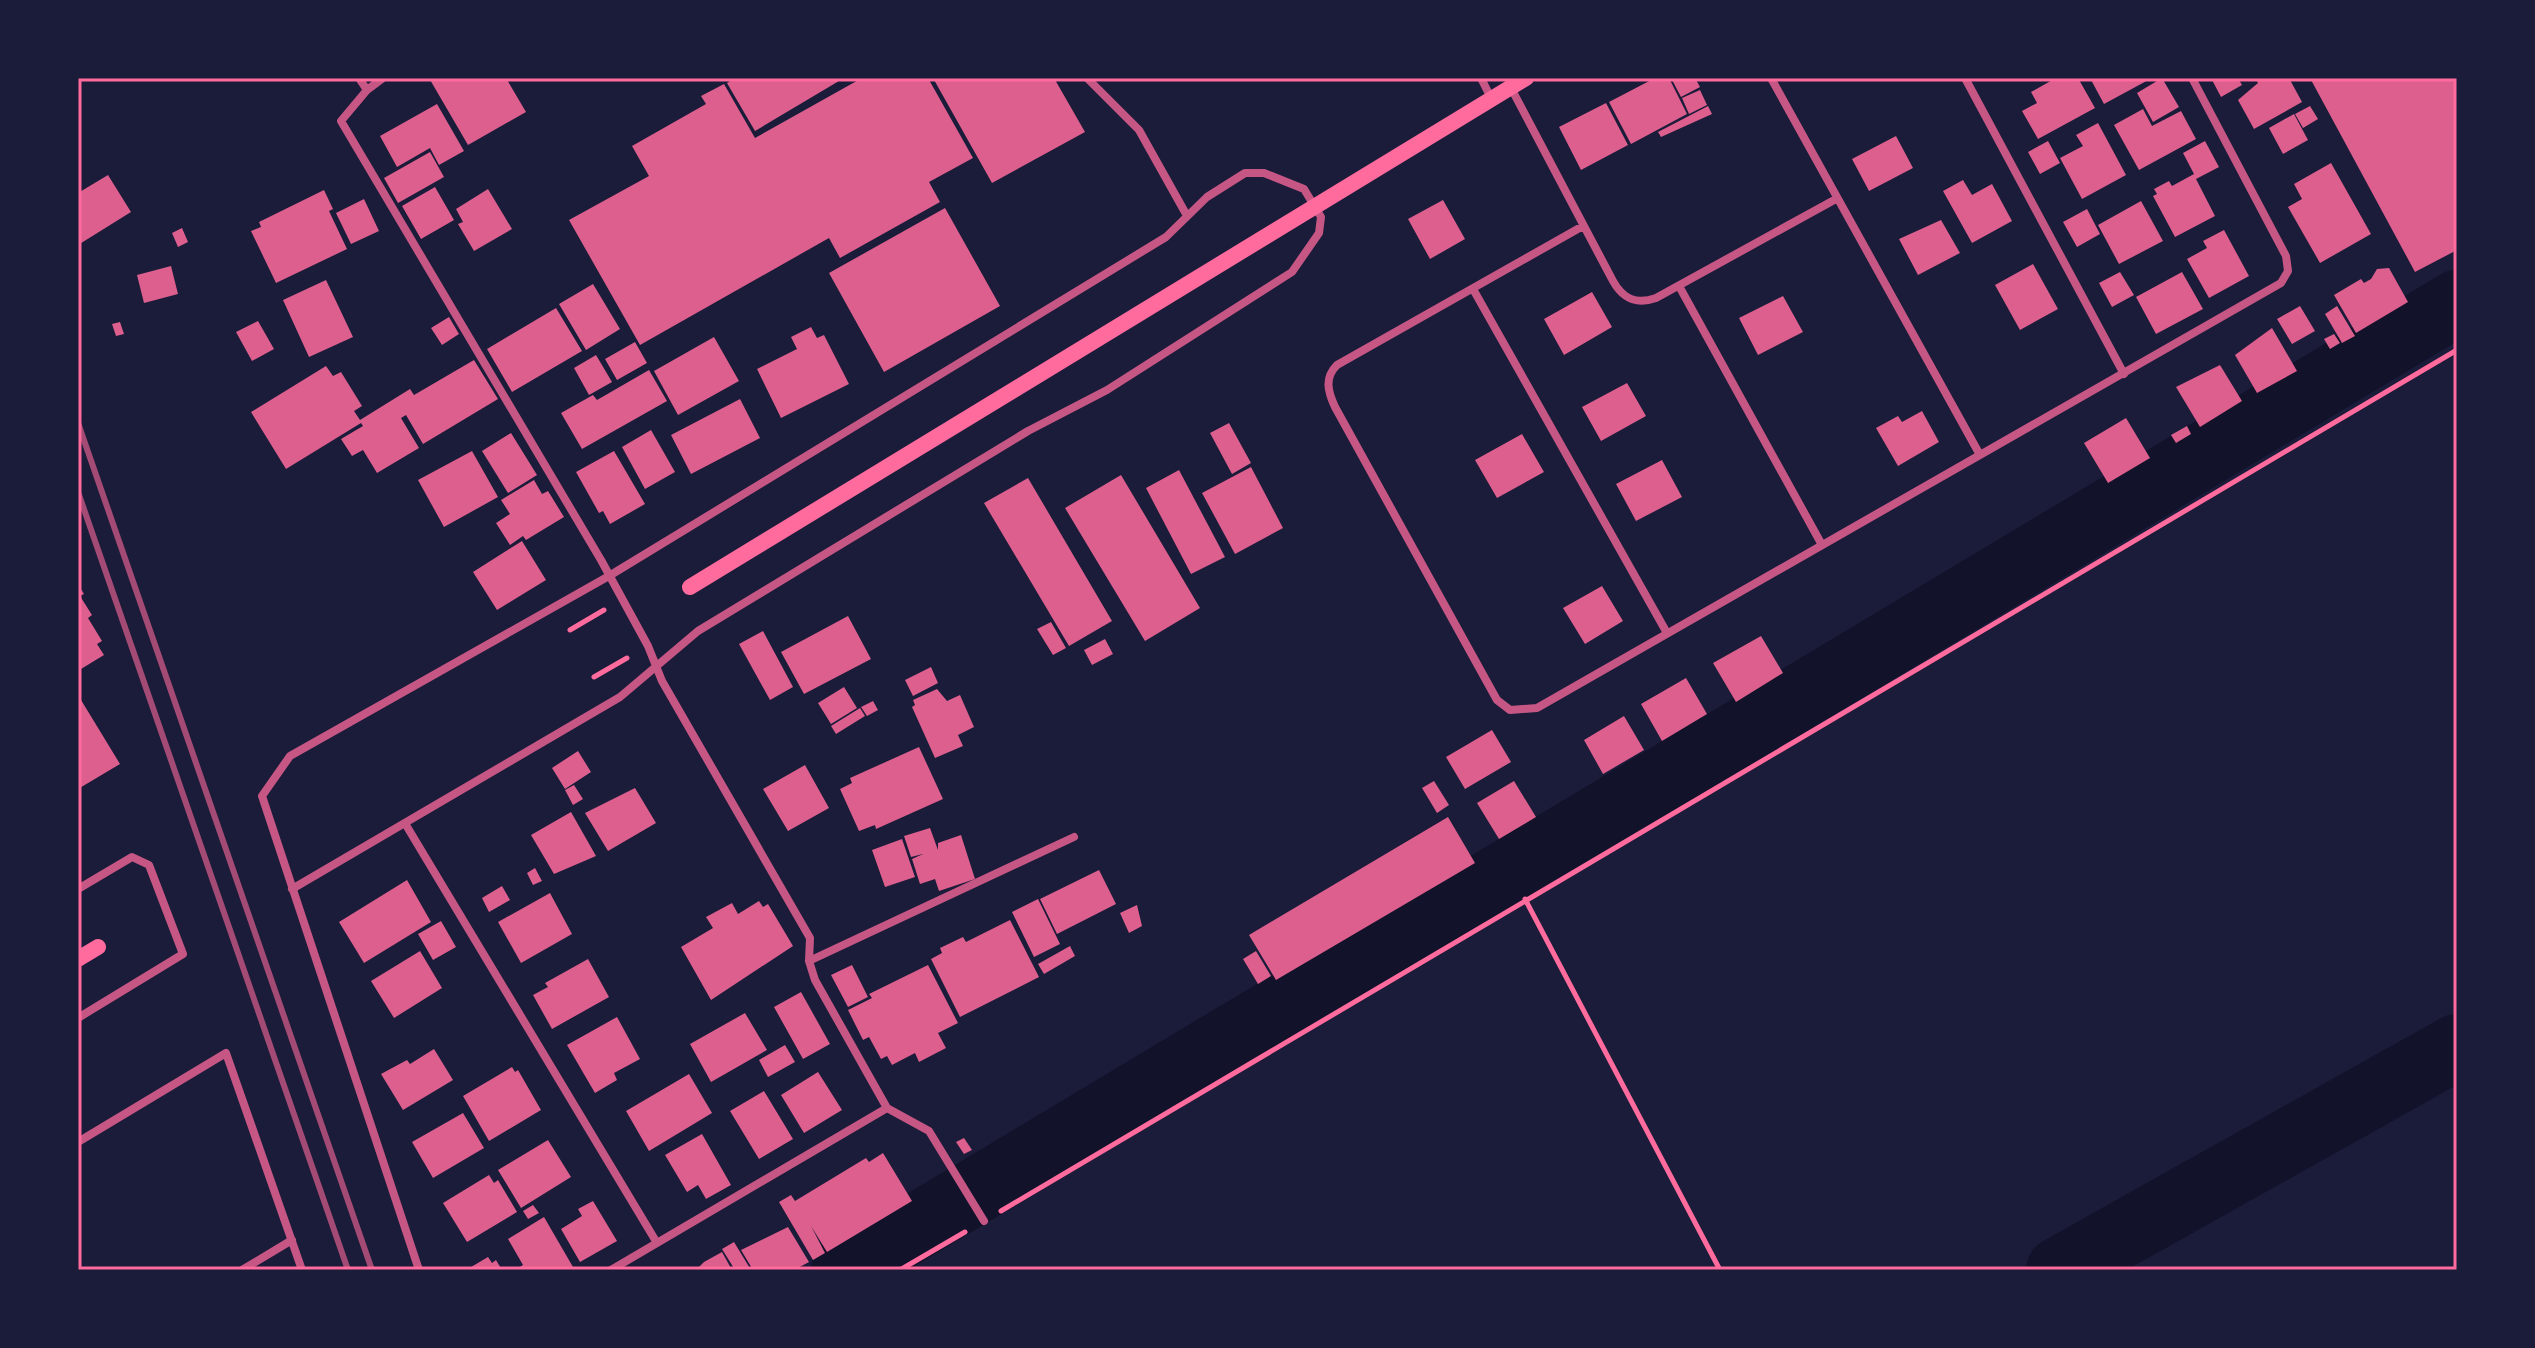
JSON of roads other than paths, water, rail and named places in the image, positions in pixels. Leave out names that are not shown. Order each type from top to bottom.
[{"type":"main road","points":[[690,587],[1526,78]]},
{"type":"main road","points":[[78,959],[98,947]]},
{"type":"street","points":[[359,78],[367,90]]},
{"type":"street","points":[[383,78],[367,90],[341,121],[647,643],[656,666],[810,938],[809,961],[815,980],[887,1108],[929,1131],[984,1221]]},
{"type":"street","points":[[1087,78],[1139,130],[1186,214]]},
{"type":"street","points":[[1481,78],[1491,98]]},
{"type":"street","points":[[1771,78],[1980,455]]},
{"type":"street","points":[[1965,78],[2124,374]]},
{"type":"street","points":[[1583,226],[1337,365],[1329,377],[1328,391],[1497,700],[1510,710],[1537,708],[2281,283],[2288,271],[2286,256],[2192,78]]},
{"type":"street","points":[[1510,86],[1583,226],[1617,287],[1627,298],[1647,302],[1836,199]]},
{"type":"street","points":[[292,889],[620,697],[698,631],[1028,431],[1107,390],[1292,272],[1319,233],[1321,217],[1316,205],[1304,189],[1286,180],[1245,173],[1222,185],[1186,214],[1166,237],[609,576],[290,756],[262,796],[292,889],[419,1270]]},
{"type":"street","points":[[1679,286],[1822,545]]},
{"type":"street","points":[[1473,289],[1667,633]]},
{"type":"street","points":[[406,825],[657,1243]]},
{"type":"street","points":[[809,961],[1074,837]]},
{"type":"street","points":[[78,889],[132,857],[149,865],[183,954],[78,1018]]},
{"type":"street","points":[[78,1142],[226,1053],[302,1270]]},
{"type":"street","points":[[611,1270],[887,1108]]},
{"type":"street","points":[[242,1270],[292,1240]]},
{"type":"waterway","points":[[844,1270],[2457,303]]},
{"type":"waterway","points":[[2059,1270],[2457,1047]]},
{"type":"railway","points":[[78,423],[372,1270]]},
{"type":"railway","points":[[78,492],[348,1270]]}]
